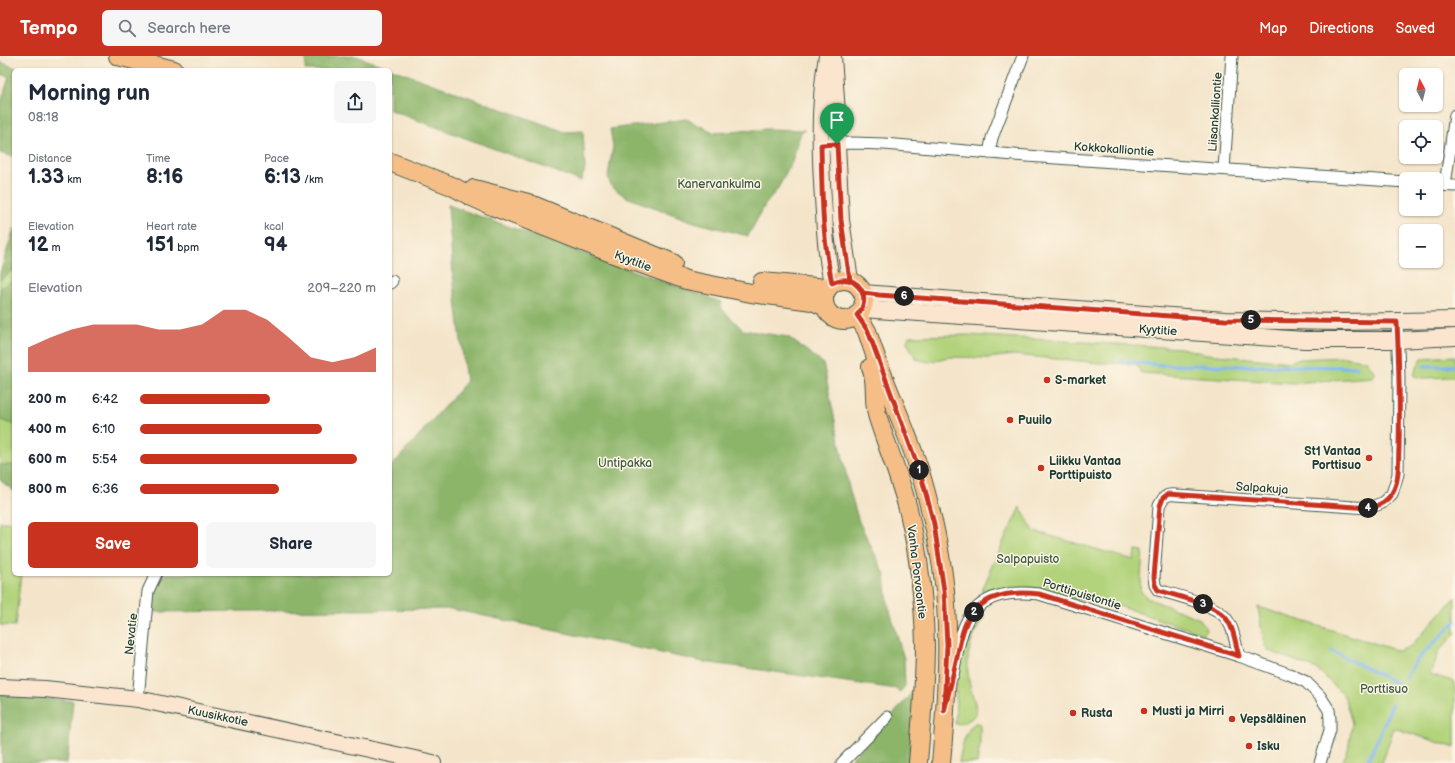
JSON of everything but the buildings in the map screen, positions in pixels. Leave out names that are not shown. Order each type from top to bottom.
[{"type":"main road","points":[[105,56],[132,68]]},
{"type":"main road","points":[[118,56],[166,68]]},
{"type":"main road","points":[[826,56],[823,76],[829,144],[850,280]]},
{"type":"main road","points":[[829,285],[838,280],[850,280],[856,284],[858,309],[840,320],[830,315],[824,306],[824,296],[829,285],[822,185],[829,144],[837,113],[834,56]]},
{"type":"main road","name":"Kyytitie","points":[[392,163],[452,186],[492,206],[611,253],[686,280],[751,293],[812,301],[824,306]]},
{"type":"main road","name":"Kyytitie","points":[[452,186],[481,190],[528,203],[662,259],[692,269],[752,281],[829,285]]},
{"type":"main road","name":"Kyytitie","points":[[858,309],[1225,320],[1397,322],[1455,320]]},
{"type":"main road","name":"Kyytitie","points":[[858,309],[1304,340],[1398,340],[1455,337]]},
{"type":"main road","name":"Vanha Porvoontie","points":[[858,309],[868,331],[921,475],[934,524],[944,591],[947,644],[941,763]]},
{"type":"main road","name":"Vanha Porvoontie","points":[[858,309],[856,330],[874,375],[877,416],[895,466],[909,512],[917,553],[922,596],[925,646],[918,763]]},
{"type":"main road","name":"Kuusikkotie","points":[[0,687],[45,689],[138,699],[433,763]]},
{"type":"street","points":[[989,153],[995,132],[1023,56]]},
{"type":"street","name":"Liisankalliontie","points":[[1224,169],[1232,56]]},
{"type":"street","points":[[1445,185],[1455,115]]},
{"type":"street","name":"Kokkokalliontie","points":[[829,144],[852,142],[884,144],[989,153],[1399,182]]},
{"type":"street","name":"Salpakuja","points":[[1239,656],[1232,628],[1224,615],[1212,607],[1158,590],[1155,585],[1154,577],[1160,506],[1163,498],[1168,494],[1370,508],[1382,503],[1392,494],[1398,474],[1399,437],[1397,322]]},
{"type":"street","name":"Nevatie","points":[[138,699],[148,591],[155,576]]},
{"type":"street","name":"Porttipuistontie","points":[[944,711],[960,641],[970,616],[983,603],[996,596],[1023,592],[1039,594],[1239,656],[1289,674],[1306,682],[1320,696],[1329,710],[1330,730],[1320,763]]},
{"type":"street","points":[[842,763],[887,717]]},
{"type":"green space","points":[[306,56],[356,56],[389,68],[305,68]]},
{"type":"green space","points":[[0,62],[16,68],[12,68],[12,156],[0,153],[0,106],[9,77],[0,74]]},
{"type":"green space","points":[[392,69],[565,132],[583,131],[585,169],[581,181],[392,111]]},
{"type":"green space","name":"Kanervankulma","points":[[686,119],[715,133],[766,129],[805,130],[801,132],[792,162],[777,190],[765,205],[748,236],[694,222],[626,197],[611,186],[608,177],[613,146],[610,129]]},
{"type":"green space","name":"Untipakka","points":[[448,205],[721,302],[722,309],[743,330],[788,337],[823,363],[849,488],[859,522],[885,575],[888,604],[904,659],[905,686],[899,693],[897,689],[704,662],[451,609],[152,612],[155,588],[164,576],[392,576],[392,466],[466,382],[453,275]]},
{"type":"green space","points":[[12,235],[12,489],[0,480],[0,274]]},
{"type":"green space","points":[[12,235],[12,271],[0,280],[0,274]]},
{"type":"green space","points":[[12,280],[12,424],[1,420],[0,421],[0,289]]},
{"type":"green space","points":[[968,335],[1181,348],[1206,354],[1290,362],[1297,359],[1345,357],[1367,361],[1375,373],[1373,377],[1293,383],[1141,373],[1137,364],[1100,363],[1014,355],[987,358],[948,357],[929,362],[916,359],[907,342],[909,336]]},
{"type":"green space","points":[[1455,356],[1455,377],[1422,378],[1414,376],[1416,368],[1422,358]]},
{"type":"green space","points":[[0,465],[12,465],[12,489],[0,480]]},
{"type":"green space","name":"Salpapuisto","points":[[1020,507],[1034,531],[1133,560],[1136,550],[1143,551],[1140,590],[1147,598],[1200,619],[1205,626],[1206,631],[1203,634],[1104,601],[1069,599],[1049,592],[1027,587],[1012,587],[997,591],[983,598],[982,591],[990,570]]},
{"type":"green space","points":[[0,522],[12,522],[12,576],[21,576],[15,626],[0,625]]},
{"type":"green space","name":"Porttisuo","points":[[1455,597],[1455,634],[1440,650],[1430,674],[1455,682],[1455,748],[1394,728],[1382,763],[1342,763],[1348,750],[1352,723],[1344,696],[1317,669],[1269,651],[1264,645],[1258,607],[1399,651],[1411,646]]},
{"type":"green space","points":[[982,612],[984,617],[974,635],[968,661],[969,679],[976,714],[966,722],[955,724],[957,680],[962,650],[966,636],[973,623]]},
{"type":"green space","points":[[914,690],[909,763],[847,763],[887,722]]},
{"type":"green space","points":[[1,694],[73,701],[67,763],[2,763]]},
{"type":"green space","points":[[975,723],[979,723],[980,726],[980,745],[977,763],[959,763],[962,747],[968,731]]},
{"type":"waterway","points":[[1120,361],[1161,365],[1357,367]]},
{"type":"waterway","points":[[1424,366],[1455,366]]},
{"type":"waterway","points":[[1405,678],[1416,661],[1455,622]]},
{"type":"waterway","points":[[1332,651],[1402,686]]},
{"type":"waterway","points":[[1367,763],[1392,705]]},
{"type":"place","name":"S-market","points":[[1047,380]]},
{"type":"place","name":"Puuilo","points":[[1010,420]]},
{"type":"place","name":"St1 Vantaa Porttisuo","points":[[1369,458]]},
{"type":"place","name":"Liikku Vantaa Porttipuisto","points":[[1041,468]]},
{"type":"place","name":"Musti ja Mirri","points":[[1144,711]]},
{"type":"place","name":"Rusta","points":[[1073,713]]},
{"type":"place","name":"Vepsäläinen","points":[[1232,719]]},
{"type":"place","name":"Isku","points":[[1249,746]]},
{"type":"route","points":[[837,144],[821,145],[824,221],[828,263],[832,283],[844,279],[850,280],[856,284],[862,290],[863,293],[1225,320],[1397,322],[1399,377],[1398,474],[1392,494],[1382,503],[1370,508],[1168,494],[1163,498],[1160,506],[1154,577],[1155,585],[1158,590],[1212,607],[1224,615],[1232,628],[1239,656],[1039,594],[1023,592],[1010,593],[996,596],[983,603],[970,616],[960,641],[944,711],[947,644],[944,591],[939,549],[921,475],[868,331],[857,315],[862,309],[864,297],[862,290],[850,280],[847,263],[841,220],[837,144]]}]
